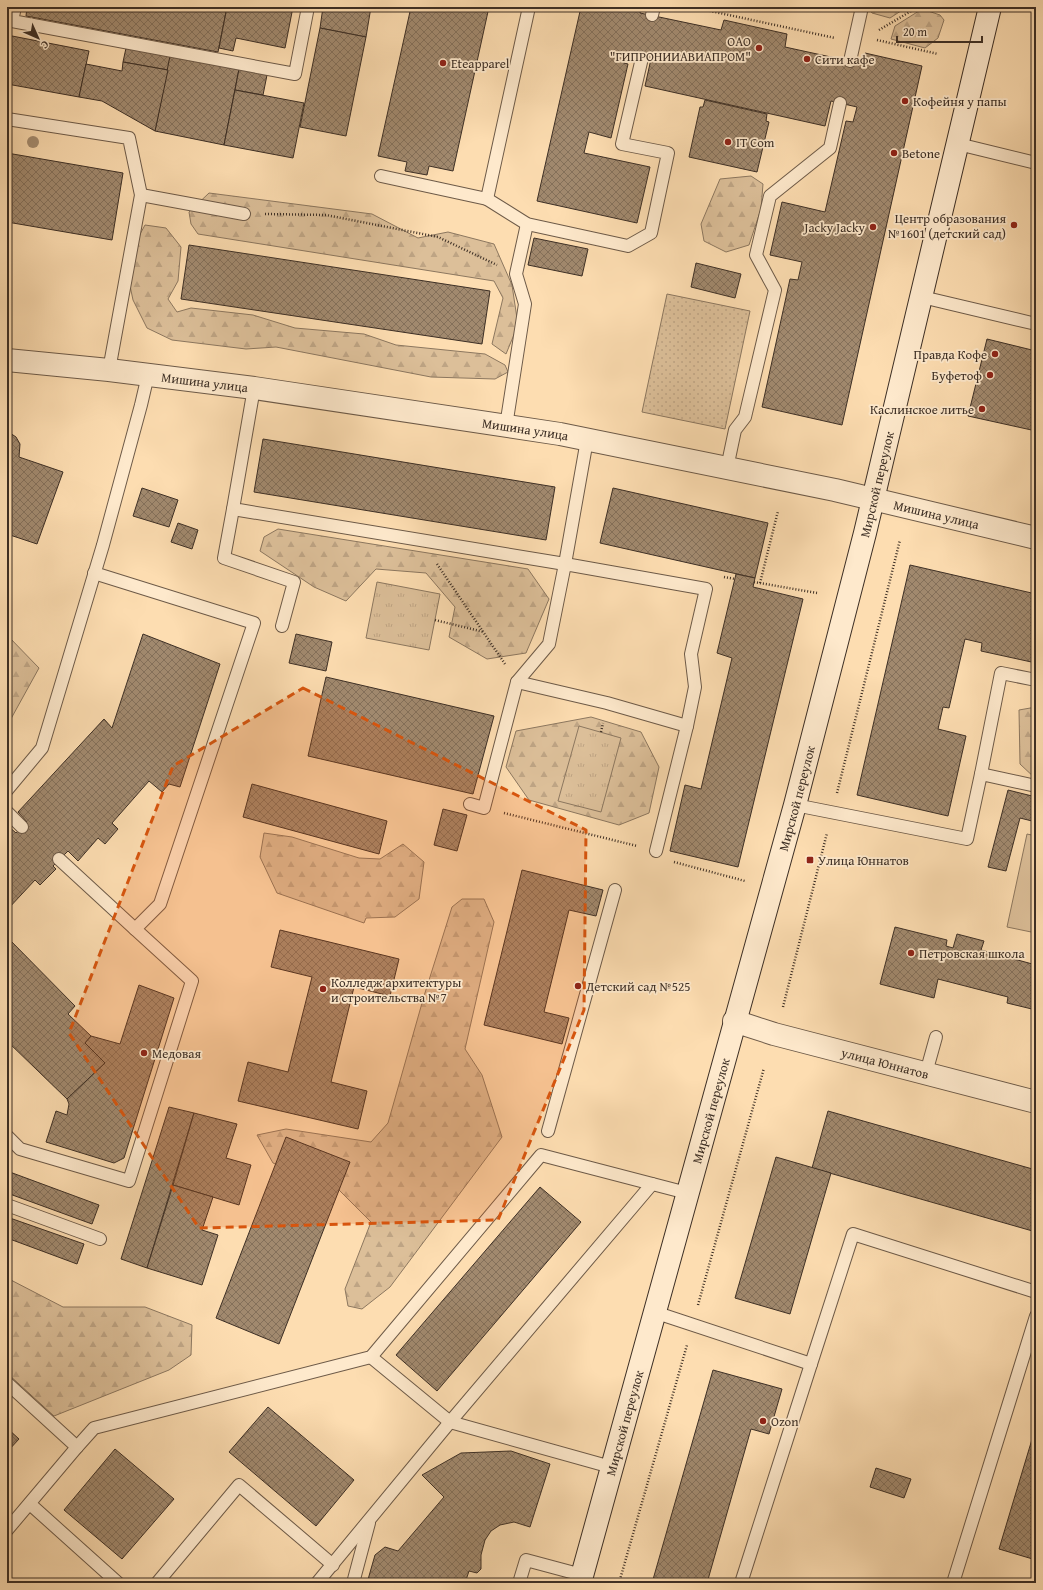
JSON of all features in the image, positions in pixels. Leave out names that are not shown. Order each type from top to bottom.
[{"type":"street","name":"Мирской переулок","points":[[581,1579],[734,1021],[795,805],[873,499],[990,7]]},
{"type":"street","name":"Мишина улица","points":[[7,360],[109,370],[254,388],[506,426],[587,440],[873,499],[1036,538]]},
{"type":"street","name":"улица Юннатов","points":[[734,1021],[774,1034],[1036,1102]]},
{"type":"lane","points":[[15,7],[12,21],[295,74],[308,7]]},
{"type":"lane","points":[[487,199],[529,7]]},
{"type":"lane","points":[[850,61],[862,7]]},
{"type":"lane","points":[[381,176],[487,199],[527,224],[628,246],[651,233],[668,154],[622,144],[642,58]]},
{"type":"lane","points":[[727,468],[735,430],[745,417],[774,290],[756,255],[770,196],[830,148],[840,103]]},
{"type":"lane","points":[[7,119],[129,138],[141,195],[109,370]]},
{"type":"lane","points":[[958,144],[1036,163]]},
{"type":"lane","points":[[141,195],[244,214]]},
{"type":"lane","points":[[506,426],[525,304],[516,274],[527,224]]},
{"type":"lane","points":[[922,297],[1036,324]]},
{"type":"lane","points":[[7,790],[42,748],[94,573],[148,375]]},
{"type":"lane","points":[[254,388],[224,558],[294,582],[282,626]]},
{"type":"lane","points":[[470,804],[484,808],[517,682],[549,644],[587,440]]},
{"type":"lane","points":[[233,509],[706,589],[691,654],[695,687],[687,726],[656,851]]},
{"type":"lane","points":[[94,573],[254,623],[160,904],[135,929]]},
{"type":"lane","points":[[795,805],[967,839],[1000,673],[1036,680]]},
{"type":"lane","points":[[517,682],[607,703],[687,726]]},
{"type":"lane","points":[[981,774],[1036,786]]},
{"type":"lane","points":[[7,812],[22,826]]},
{"type":"lane","points":[[7,1136],[20,1149],[129,1181],[192,980],[59,859]]},
{"type":"lane","points":[[548,1131],[615,890]]},
{"type":"lane","points":[[926,1073],[936,1037]]},
{"type":"lane","points":[[7,1530],[94,1428],[371,1356],[542,1155],[687,1194]]},
{"type":"lane","points":[[317,1583],[450,1422],[652,1184]]},
{"type":"lane","points":[[7,1205],[100,1239]]},
{"type":"lane","points":[[741,1583],[853,1234],[1036,1292]]},
{"type":"lane","points":[[654,1312],[811,1364]]},
{"type":"lane","points":[[953,1583],[1036,1316]]},
{"type":"lane","points":[[371,1356],[450,1422],[611,1467]]},
{"type":"lane","points":[[7,1383],[77,1447]]},
{"type":"lane","points":[[157,1583],[239,1485],[333,1565]]},
{"type":"lane","points":[[30,1504],[118,1583]]},
{"type":"lane","points":[[353,1583],[371,1518]]},
{"type":"lane","points":[[519,1583],[526,1560],[581,1579]]},
{"type":"path","points":[[692,7],[854,42],[867,38],[918,7]]},
{"type":"path","points":[[867,38],[938,54]]},
{"type":"path","points":[[244,214],[326,215],[438,237],[516,274]]},
{"type":"path","points":[[760,583],[778,511]]},
{"type":"path","points":[[421,540],[517,682]]},
{"type":"path","points":[[783,1007],[900,540]]},
{"type":"path","points":[[754,582],[817,593]]},
{"type":"path","points":[[435,620],[484,632]]},
{"type":"path","points":[[484,808],[656,851],[676,863],[745,881]]},
{"type":"highlighted area","points":[[303,688],[586,830],[584,1010],[498,1220],[199,1228],[69,1033],[173,766]]},
{"type":"green space","points":[[868,7],[907,7],[890,18],[872,13]]},
{"type":"green space","points":[[922,9],[940,15],[944,20],[938,38],[925,48],[891,39],[895,26]]},
{"type":"green space","points":[[751,176],[763,184],[761,209],[749,245],[726,252],[704,241],[701,224],[720,179]]},
{"type":"green space","points":[[209,193],[372,214],[418,238],[448,232],[494,244],[512,285],[518,325],[506,354],[492,344],[503,298],[494,281],[198,234],[191,224],[189,212]]},
{"type":"green space","points":[[145,225],[166,228],[181,247],[178,281],[168,299],[177,312],[191,308],[253,315],[295,328],[364,334],[396,345],[485,354],[505,365],[508,372],[495,379],[431,377],[276,347],[246,349],[172,340],[147,328],[133,300],[129,281],[133,247]]},
{"type":"green space","points":[[667,294],[750,311],[725,429],[642,412]]},
{"type":"green space","points":[[278,529],[528,569],[549,599],[526,653],[487,659],[449,637],[455,607],[426,573],[376,569],[346,601],[314,587],[260,551],[264,537]]},
{"type":"green space","points":[[377,582],[440,594],[429,650],[366,638]]},
{"type":"green space","points":[[7,635],[39,668],[7,726]]},
{"type":"green space","points":[[1036,707],[1036,779],[1020,764],[1019,710]]},
{"type":"green space","points":[[591,717],[641,732],[659,767],[649,813],[619,825],[529,800],[506,767],[516,731]]},
{"type":"green space","points":[[579,726],[621,738],[601,812],[558,801]]},
{"type":"green space","points":[[264,833],[292,837],[359,858],[380,859],[403,844],[424,862],[419,899],[395,917],[366,918],[364,923],[277,893],[260,857]]},
{"type":"green space","points":[[1027,834],[1036,836],[1036,933],[1007,927]]},
{"type":"green space","points":[[462,899],[484,899],[494,922],[465,1049],[482,1075],[502,1137],[390,1287],[362,1309],[348,1306],[345,1289],[371,1222],[339,1190],[273,1163],[257,1135],[286,1129],[371,1142],[388,1123],[424,996],[452,907]]},
{"type":"green space","points":[[7,1278],[63,1307],[145,1307],[192,1325],[191,1355],[169,1370],[54,1416],[7,1373]]},
{"type":"building","points":[[27,7],[227,7],[218,52],[26,16]]},
{"type":"building","points":[[227,7],[293,7],[285,48],[236,38],[233,51],[219,48]]},
{"type":"building","points":[[323,7],[371,7],[366,37],[320,28]]},
{"type":"building","points":[[411,7],[489,7],[453,171],[429,166],[427,175],[405,171],[407,162],[378,156]]},
{"type":"building","points":[[581,7],[641,7],[640,13],[721,30],[724,20],[787,34],[785,47],[863,64],[865,53],[922,66],[842,425],[762,407],[790,279],[798,280],[802,262],[770,255],[782,202],[825,212],[846,121],[853,122],[857,107],[831,101],[825,126],[645,86],[651,59],[626,54],[624,63],[628,64],[611,138],[589,132],[584,153],[650,167],[637,223],[537,201]]},
{"type":"building","points":[[320,28],[366,37],[346,136],[300,127]]},
{"type":"building","points":[[7,35],[89,51],[79,97],[7,84]]},
{"type":"building","points":[[126,48],[170,56],[168,70],[123,62]]},
{"type":"building","points":[[170,56],[239,69],[224,145],[155,131]]},
{"type":"building","points":[[123,62],[168,70],[155,131],[102,101],[79,97],[86,64],[122,71]]},
{"type":"building","points":[[239,69],[267,75],[263,95],[235,90]]},
{"type":"building","points":[[235,90],[304,103],[293,158],[224,145]]},
{"type":"building","points":[[705,100],[767,114],[766,121],[769,122],[757,172],[689,157],[700,107],[703,107]]},
{"type":"building","points":[[7,153],[123,173],[112,240],[7,222]]},
{"type":"building","points":[[534,238],[588,249],[582,276],[528,265]]},
{"type":"building","points":[[189,245],[490,291],[482,344],[181,299]]},
{"type":"building","points":[[696,263],[741,274],[735,298],[691,287]]},
{"type":"building","points":[[987,339],[1036,351],[1036,431],[968,416]]},
{"type":"building","points":[[7,431],[16,437],[20,444],[19,457],[63,472],[37,544],[7,534]]},
{"type":"building","points":[[263,439],[555,487],[546,540],[254,492]]},
{"type":"building","points":[[142,488],[178,500],[169,527],[133,516]]},
{"type":"building","points":[[613,488],[768,523],[755,578],[600,543]]},
{"type":"building","points":[[178,523],[198,530],[192,549],[171,542]]},
{"type":"building","points":[[910,565],[1036,594],[1036,663],[981,651],[982,643],[965,639],[949,708],[943,707],[938,729],[966,736],[948,816],[857,795]]},
{"type":"building","points":[[736,574],[755,578],[753,587],[803,599],[738,867],[670,851],[685,785],[701,789],[732,658],[717,653]]},
{"type":"building","points":[[143,634],[220,664],[180,787],[169,784],[162,792],[149,781],[112,823],[118,829],[105,844],[98,838],[78,861],[68,851],[53,866],[56,869],[40,885],[35,880],[7,910],[7,825],[16,833],[27,822],[18,812],[104,719],[112,728]]},
{"type":"building","points":[[296,634],[332,642],[326,671],[289,663]]},
{"type":"building","points":[[326,677],[494,716],[473,794],[308,756]]},
{"type":"building","points":[[252,784],[387,821],[379,854],[243,817]]},
{"type":"building","points":[[1008,790],[1036,797],[1036,822],[1020,818],[1006,871],[988,867]]},
{"type":"building","points":[[443,809],[467,815],[457,851],[434,845]]},
{"type":"building","points":[[522,870],[603,890],[596,916],[569,910],[544,1012],[569,1018],[562,1044],[484,1025]]},
{"type":"building","points":[[895,927],[947,940],[946,946],[953,948],[957,934],[984,941],[981,950],[1036,965],[1036,1010],[1007,1003],[1008,997],[938,979],[934,998],[880,984]]},
{"type":"building","points":[[280,930],[399,959],[390,996],[354,987],[331,1082],[367,1091],[358,1129],[238,1101],[248,1062],[288,1072],[312,977],[271,967]]},
{"type":"building","points":[[7,937],[75,1006],[68,1014],[91,1036],[85,1043],[105,1063],[67,1099],[7,1041]]},
{"type":"building","points":[[139,985],[174,998],[124,1158],[114,1163],[46,1142],[56,1111],[67,1115],[69,1104],[67,1099],[105,1063],[85,1043],[91,1036],[120,1044]]},
{"type":"building","points":[[169,1107],[194,1113],[147,1268],[121,1259]]},
{"type":"building","points":[[828,1111],[1036,1170],[1036,1232],[812,1168]]},
{"type":"building","points":[[194,1113],[237,1124],[226,1158],[251,1165],[239,1205],[173,1185]]},
{"type":"building","points":[[286,1137],[350,1162],[279,1344],[216,1318]]},
{"type":"building","points":[[776,1157],[831,1173],[790,1314],[735,1298]]},
{"type":"building","points":[[7,1171],[99,1205],[92,1224],[7,1193]]},
{"type":"building","points":[[173,1185],[213,1197],[202,1230],[218,1235],[202,1285],[147,1268]]},
{"type":"building","points":[[540,1187],[581,1222],[437,1391],[396,1355]]},
{"type":"building","points":[[7,1217],[84,1244],[77,1264],[7,1238]]},
{"type":"building","points":[[713,1370],[782,1389],[769,1434],[751,1429],[707,1583],[652,1583]]},
{"type":"building","points":[[268,1407],[354,1480],[316,1526],[229,1452]]},
{"type":"building","points":[[1036,1426],[1036,1560],[999,1549]]},
{"type":"building","points":[[7,1428],[19,1439],[7,1452]]},
{"type":"building","points":[[115,1449],[174,1499],[122,1559],[64,1510]]},
{"type":"building","points":[[511,1451],[550,1464],[530,1527],[514,1522],[500,1525],[491,1531],[485,1540],[481,1555],[481,1569],[477,1573],[469,1571],[465,1583],[367,1583],[375,1555],[385,1547],[398,1551],[444,1497],[422,1475],[461,1453]]},
{"type":"building","points":[[876,1468],[911,1479],[904,1498],[870,1487]]},
{"type":"place","name":"ОАО \"ГИПРОНИИАВИАПРОМ\"","points":[[759,48]]},
{"type":"place","name":"Сити кафе","points":[[807,59]]},
{"type":"place","name":"Eteapparel","points":[[443,63]]},
{"type":"place","name":"Кофейня у папы","points":[[905,101]]},
{"type":"place","name":"IT Com","points":[[728,142]]},
{"type":"place","name":"Betone","points":[[894,153]]},
{"type":"place","name":"Центр образования №1601 (детский сад)","points":[[1014,225]]},
{"type":"place","name":"Jacky Jacky","points":[[873,227]]},
{"type":"place","name":"Правда Кофе","points":[[995,354]]},
{"type":"place","name":"Буфетоф","points":[[990,375]]},
{"type":"place","name":"Каслинское литье","points":[[982,409]]},
{"type":"place","name":"Улица Юннатов","points":[[810,860]]},
{"type":"place","name":"Петровская школа","points":[[911,953]]},
{"type":"place","name":"Детский сад №525","points":[[578,986]]},
{"type":"place","name":"Колледж архитектуры и строительства №7","points":[[323,989]]},
{"type":"place","name":"Медовая","points":[[144,1053]]},
{"type":"place","name":"Ozon","points":[[763,1421]]}]
